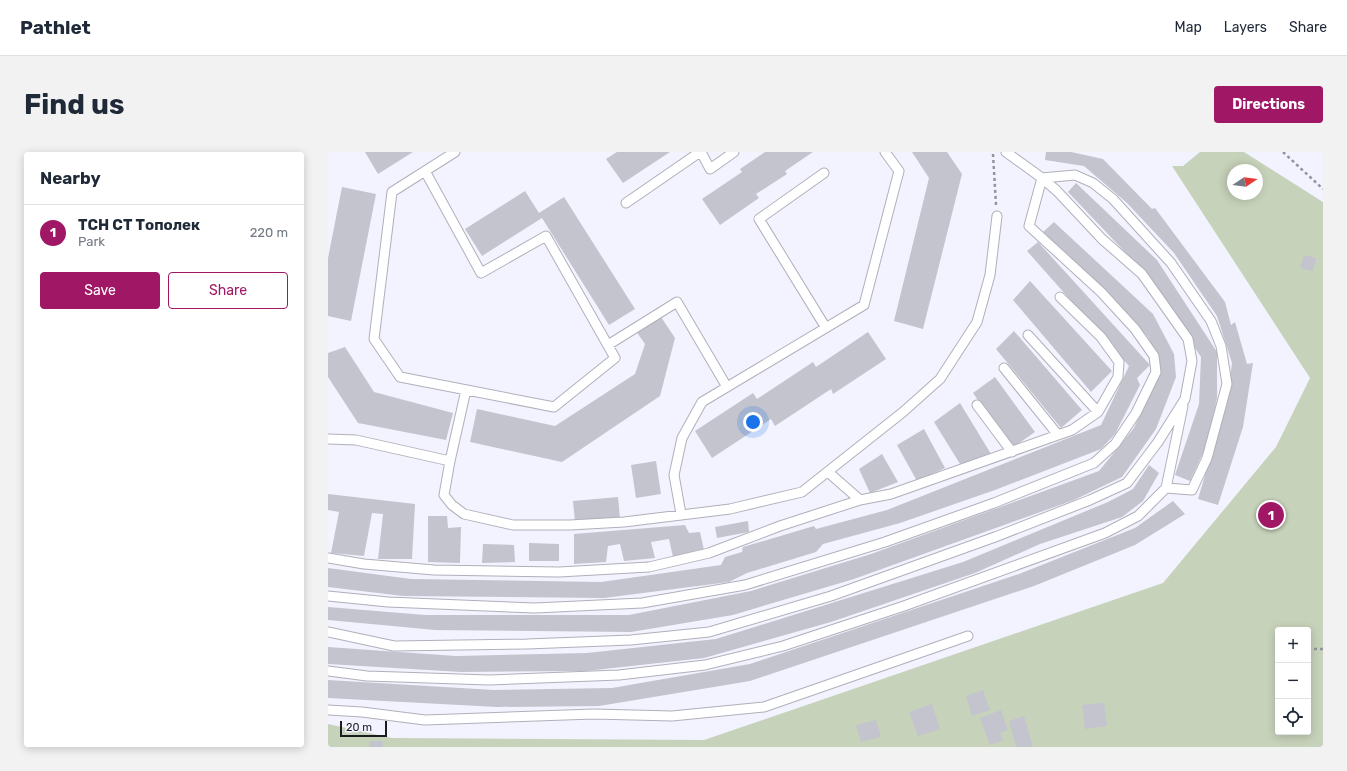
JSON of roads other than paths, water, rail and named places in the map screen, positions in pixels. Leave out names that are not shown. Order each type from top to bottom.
[{"type":"lane","points":[[425,171],[481,273],[546,236],[608,345],[615,358],[554,407],[400,377],[374,339],[392,192],[425,171],[455,152]]},
{"type":"lane","points":[[626,203],[700,152],[710,169],[734,152]]},
{"type":"lane","points":[[681,514],[674,475],[682,438],[702,402],[864,305],[900,171],[885,152]]},
{"type":"lane","points":[[328,671],[367,676],[489,680],[619,675],[705,665],[783,646],[904,606],[1105,533],[1138,516],[1166,488],[1192,361],[1188,339],[1142,274],[1102,238],[1057,191],[1042,178],[1006,152]]},
{"type":"lane","points":[[824,173],[759,219],[826,328]]},
{"type":"lane","points":[[1042,178],[1075,175],[1093,184],[1113,199],[1171,263],[1211,321],[1221,346],[1227,384],[1207,458],[1192,490],[1166,488]]},
{"type":"lane","points":[[328,596],[388,602],[535,608],[642,603],[745,586],[892,540],[994,503],[1094,463],[1115,444],[1136,413],[1156,372],[1154,356],[1135,329],[1101,292],[1029,226],[1042,178]]},
{"type":"lane","points":[[466,390],[444,495],[452,505],[464,514],[512,525],[570,525],[624,522],[730,509],[802,492],[903,412],[940,379],[977,322],[990,275],[997,216]]},
{"type":"lane","points":[[328,558],[364,564],[434,570],[559,572],[649,567],[709,553],[731,543],[860,500],[891,494],[1012,452],[1072,430],[1098,412],[1118,377],[1120,362],[1101,338],[1060,297]]},
{"type":"lane","points":[[608,345],[677,302],[727,387]]},
{"type":"lane","points":[[1028,334],[1098,412]]},
{"type":"lane","points":[[1004,368],[1058,435]]},
{"type":"lane","points":[[328,632],[394,646],[527,644],[623,640],[709,632],[831,596],[965,548],[1090,500],[1127,483],[1158,442],[1185,399]]},
{"type":"lane","points":[[977,405],[1012,452]]},
{"type":"lane","points":[[328,438],[356,440],[450,461]]},
{"type":"lane","points":[[828,472],[860,500]]},
{"type":"lane","points":[[328,710],[362,712],[425,720],[594,714],[672,716],[764,707],[968,636]]},
{"type":"place","name":"ТСН СТ Тополек","points":[[1271,515]]}]
